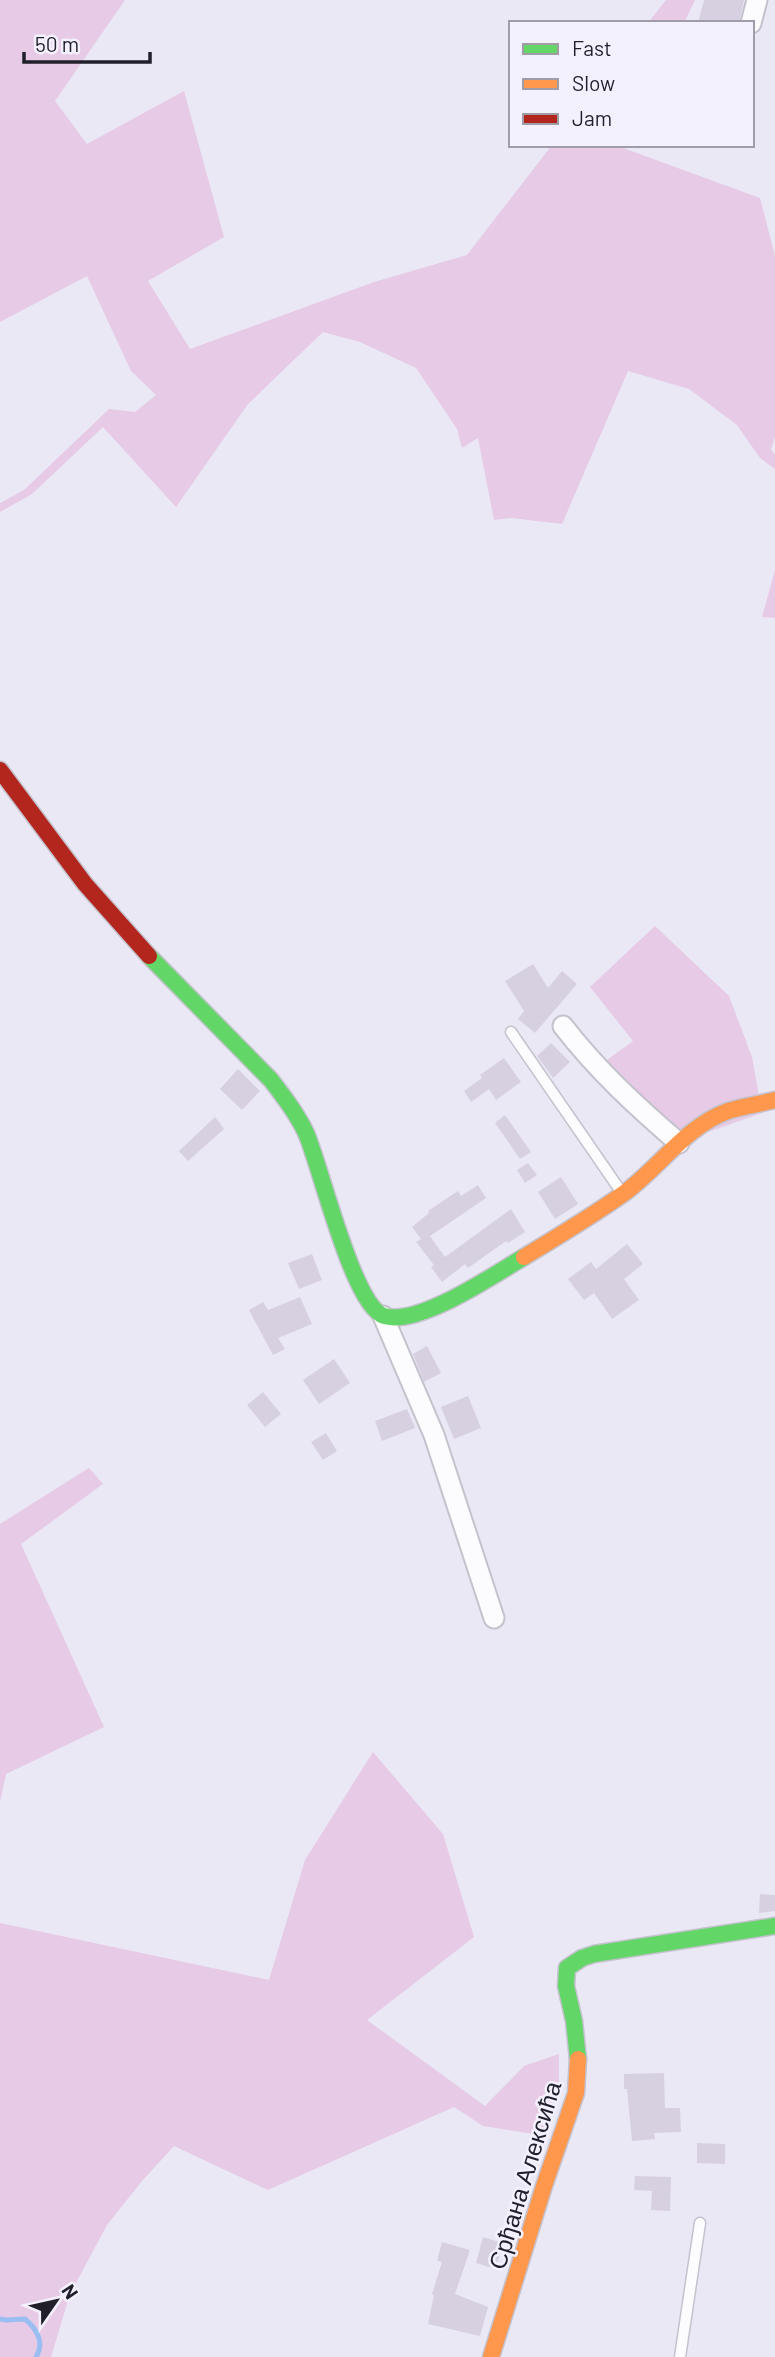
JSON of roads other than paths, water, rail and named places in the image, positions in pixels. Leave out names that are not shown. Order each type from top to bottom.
[{"type":"street","points":[[752,21],[757,0]]},
{"type":"street","points":[[0,770],[85,884],[163,971],[288,1100],[306,1134],[356,1279],[370,1306],[383,1316],[434,1435],[494,1618]]},
{"type":"street","points":[[563,1026],[592,1063],[680,1143]]},
{"type":"street","points":[[383,1316],[408,1315],[438,1306],[461,1294],[622,1194],[712,1119],[728,1111],[775,1100]]},
{"type":"street","name":"Срђана Алексића","points":[[491,2357],[544,2186],[576,2094],[579,2069],[574,2021],[566,1986],[566,1968],[594,1954],[775,1926]]},
{"type":"lane","points":[[511,1032],[622,1194]]},
{"type":"lane","points":[[680,2357],[700,2223]]},
{"type":"waterway","points":[[0,2319],[25,2319],[29,2323],[40,2341],[36,2357]]}]
